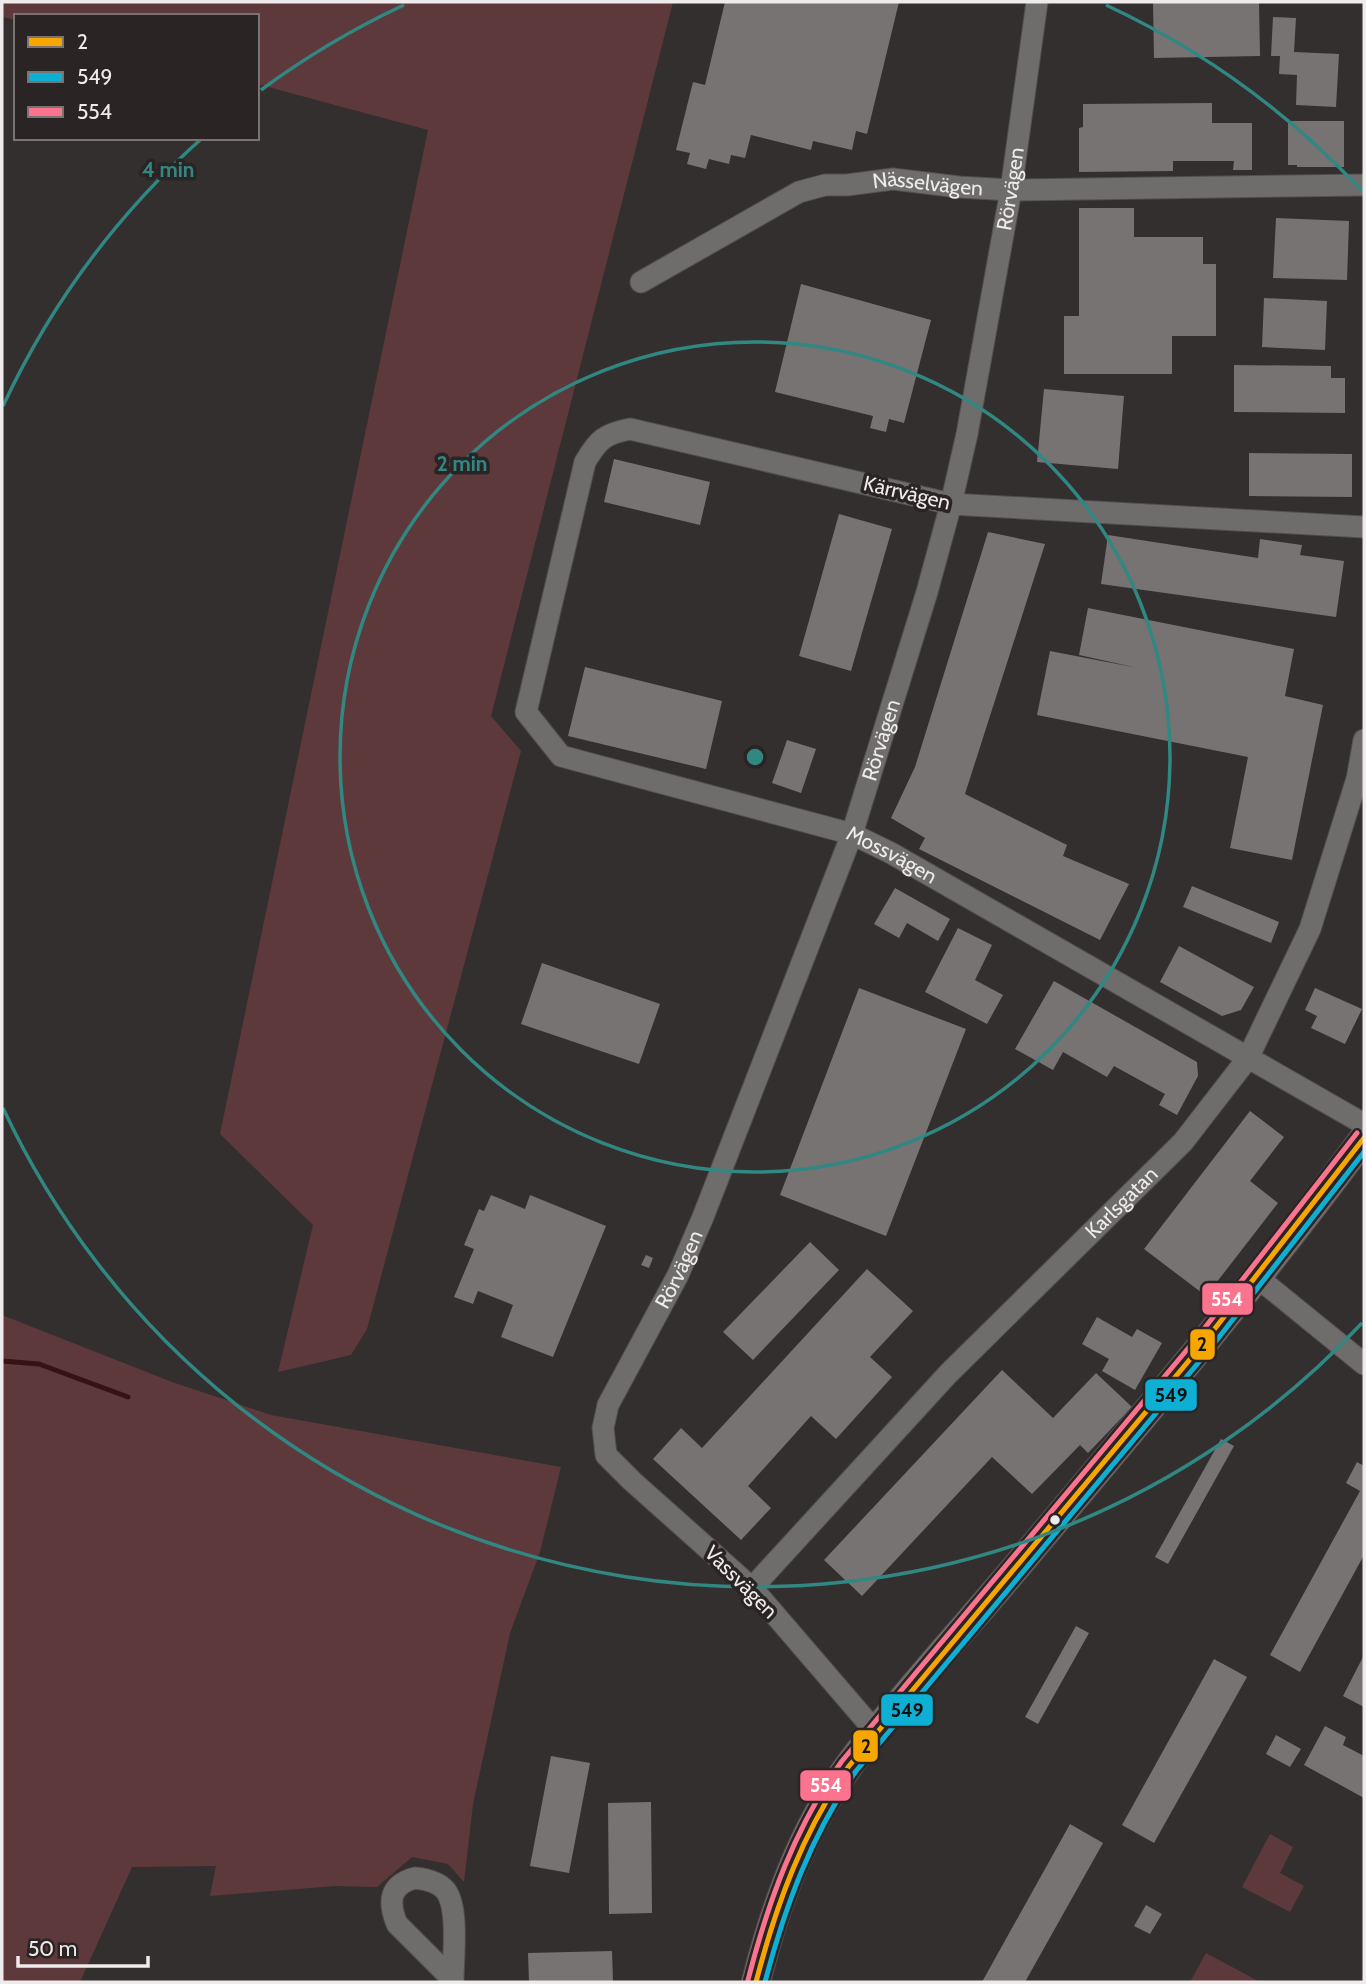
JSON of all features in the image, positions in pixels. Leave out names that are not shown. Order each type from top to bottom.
[{"type":"main road","points":[[756,1982],[779,1902],[805,1840],[844,1772],[875,1731],[1171,1385],[1307,1215],[1364,1138]]},
{"type":"street","name":"Rörvägen","points":[[604,1439],[603,1419],[608,1405],[678,1275],[852,834],[926,592],[967,434],[1011,190],[1037,2]]},
{"type":"street","name":"Nässelvägen","points":[[641,282],[809,187],[893,179],[1011,190],[1364,185]]},
{"type":"street","name":"Kärrvägen","points":[[560,575],[585,462],[598,441],[613,432],[630,429],[951,504],[1364,527]]},
{"type":"street","name":"Mossvägen","points":[[560,575],[526,712],[561,756],[852,834],[891,853],[1364,1124]]},
{"type":"street","name":"Karlsgatan","points":[[752,1588],[948,1374],[1183,1142],[1248,1058],[1310,929],[1357,779],[1364,740]]},
{"type":"street","points":[[1257,1277],[1364,1364]]},
{"type":"street","name":"Vassvägen","points":[[604,1439],[607,1455],[632,1481],[752,1588],[875,1731]]},
{"type":"shaded area","points":[[2,2],[673,2],[491,716],[521,751],[367,1329],[351,1355],[278,1372],[313,1225],[220,1134],[428,130],[259,85],[259,14],[14,14],[14,20],[2,17]]},
{"type":"shaded area","points":[[2,1315],[172,1382],[271,1415],[561,1467],[540,1552],[510,1633],[473,1804],[464,1882],[448,1864],[412,1857],[377,1887],[335,1886],[210,1896],[216,1866],[132,1867],[80,1982],[2,1982]]},
{"type":"shaded area","points":[[1270,1834],[1293,1847],[1280,1873],[1304,1886],[1290,1912],[1242,1887]]},
{"type":"shaded area","points":[[1206,1953],[1258,1981],[1190,1982]]},
{"type":"building","points":[[725,2],[899,2],[867,134],[856,131],[852,150],[813,141],[811,150],[751,135],[745,158],[731,155],[729,164],[709,159],[706,169],[687,164],[690,153],[676,150],[693,82],[705,85]]},
{"type":"building","points":[[1153,2],[1259,2],[1260,56],[1154,58]]},
{"type":"building","points":[[1273,17],[1296,18],[1294,52],[1339,54],[1336,107],[1296,105],[1297,75],[1279,74],[1280,56],[1271,56]]},
{"type":"building","points":[[1212,103],[1212,123],[1252,123],[1252,170],[1233,170],[1234,161],[1173,161],[1173,171],[1079,172],[1079,128],[1083,127],[1083,104]]},
{"type":"building","points":[[1288,121],[1344,121],[1344,167],[1288,165]]},
{"type":"building","points":[[1079,208],[1134,208],[1134,237],[1203,237],[1203,264],[1216,264],[1216,336],[1172,336],[1172,374],[1064,374],[1064,316],[1079,316]]},
{"type":"building","points":[[1276,218],[1349,221],[1347,280],[1273,278]]},
{"type":"building","points":[[801,284],[931,320],[904,423],[889,419],[886,432],[870,428],[873,416],[775,392]]},
{"type":"building","points":[[1264,298],[1327,301],[1325,350],[1262,347]]},
{"type":"building","points":[[1234,365],[1331,366],[1331,378],[1345,378],[1345,413],[1234,412]]},
{"type":"building","points":[[1044,389],[1124,396],[1118,469],[1037,462]]},
{"type":"building","points":[[1249,453],[1352,454],[1352,497],[1249,496]]},
{"type":"building","points":[[614,459],[710,482],[700,525],[604,502]]},
{"type":"building","points":[[839,514],[892,529],[851,671],[799,656]]},
{"type":"building","points":[[988,532],[1045,544],[965,794],[1067,845],[1063,856],[1129,884],[1100,940],[919,849],[925,838],[891,818],[915,767]]},
{"type":"building","points":[[1108,535],[1258,558],[1260,539],[1302,545],[1300,555],[1344,561],[1336,617],[1101,584]]},
{"type":"building","points":[[1088,608],[1294,649],[1285,696],[1323,705],[1292,860],[1230,848],[1248,757],[1037,715],[1050,651],[1138,668],[1079,655]]},
{"type":"building","points":[[585,667],[722,701],[706,769],[568,736]]},
{"type":"building","points":[[787,740],[816,749],[801,793],[772,783]]},
{"type":"building","points":[[1192,886],[1279,922],[1271,943],[1183,907]]},
{"type":"building","points":[[895,888],[950,919],[938,941],[907,923],[899,938],[874,924]]},
{"type":"building","points":[[958,928],[992,945],[975,980],[1003,995],[987,1024],[925,992]]},
{"type":"building","points":[[1179,946],[1254,987],[1241,1010],[1222,1016],[1160,982]]},
{"type":"building","points":[[542,963],[660,1004],[639,1064],[521,1024]]},
{"type":"building","points":[[1054,981],[1197,1062],[1198,1076],[1177,1115],[1159,1105],[1165,1094],[1114,1066],[1107,1077],[1063,1052],[1053,1070],[1015,1049]]},
{"type":"building","points":[[859,988],[966,1029],[886,1236],[780,1195]]},
{"type":"building","points":[[1315,988],[1362,1009],[1345,1044],[1311,1028],[1317,1016],[1305,1010]]},
{"type":"building","points":[[1250,1111],[1284,1137],[1250,1181],[1278,1203],[1206,1296],[1144,1249]]},
{"type":"building","points":[[491,1195],[525,1209],[530,1195],[606,1226],[553,1357],[501,1337],[513,1305],[478,1291],[473,1304],[454,1297],[474,1249],[464,1245],[479,1209],[484,1211]]},
{"type":"building","points":[[810,1242],[839,1270],[753,1360],[723,1332]]},
{"type":"building","points":[[646,1255],[653,1258],[649,1268],[641,1265]]},
{"type":"building","points":[[867,1269],[913,1311],[870,1357],[892,1377],[836,1439],[811,1416],[748,1486],[771,1508],[741,1540],[653,1459],[681,1428],[702,1448]]},
{"type":"building","points":[[1097,1317],[1132,1337],[1137,1329],[1162,1343],[1135,1390],[1102,1371],[1109,1359],[1082,1344]]},
{"type":"building","points":[[1002,1370],[1053,1418],[1096,1373],[1132,1407],[1088,1453],[1080,1445],[1032,1494],[992,1457],[862,1596],[824,1560]]},
{"type":"building","points":[[1221,1439],[1234,1446],[1168,1564],[1155,1557]]},
{"type":"building","points":[[1357,1462],[1364,1466],[1364,1555],[1300,1672],[1270,1655],[1360,1491],[1346,1483]]},
{"type":"building","points":[[1076,1626],[1089,1633],[1038,1724],[1025,1717]]},
{"type":"building","points":[[1364,1655],[1364,1707],[1343,1696]]},
{"type":"building","points":[[1214,1659],[1247,1677],[1154,1843],[1122,1825]]},
{"type":"building","points":[[1325,1726],[1346,1737],[1343,1745],[1364,1756],[1364,1798],[1304,1765]]},
{"type":"building","points":[[1276,1735],[1301,1749],[1290,1767],[1266,1754]]},
{"type":"building","points":[[551,1756],[590,1763],[569,1873],[530,1866]]},
{"type":"building","points":[[651,1802],[652,1913],[609,1914],[608,1803]]},
{"type":"building","points":[[1070,1824],[1103,1843],[1025,1982],[982,1982]]},
{"type":"building","points":[[1146,1905],[1162,1914],[1150,1934],[1134,1926]]},
{"type":"building","points":[[612,1951],[613,1982],[529,1982],[528,1953]]},
{"type":"waterway","points":[[2,1361],[39,1364],[128,1397]]},
{"type":"transit line","name":"554","points":[[748,1980],[785,1866],[810,1812],[842,1761],[1196,1339],[1357,1133]]},
{"type":"transit line","name":"2","points":[[756,1982],[772,1925],[793,1870],[818,1816],[849,1766],[1202,1345],[1364,1138]]},
{"type":"transit line","name":"549","points":[[765,1982],[781,1926],[801,1872],[826,1820],[856,1771],[1209,1350],[1364,1152]]}]
